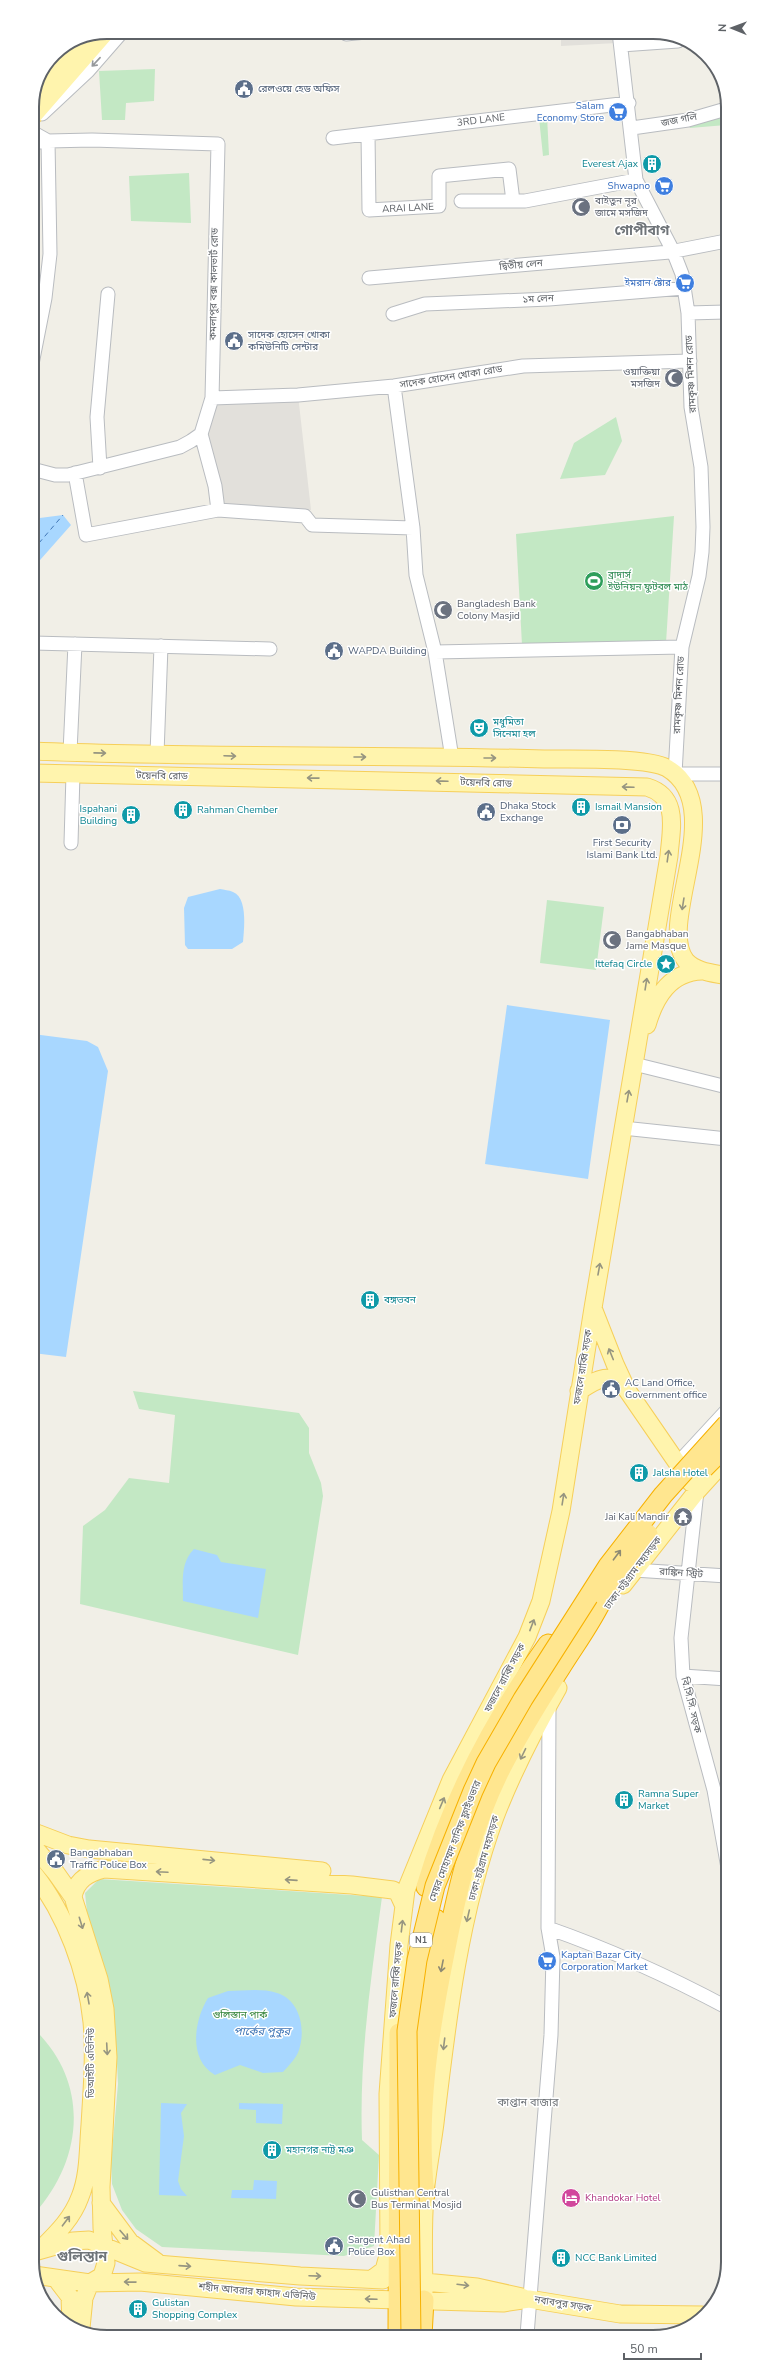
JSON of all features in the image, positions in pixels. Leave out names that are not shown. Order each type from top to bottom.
[{"type":"highway","name":"মেয়র মোহাম্মদ হানিফ ফ্লাইওভার","points":[[411,2330],[407,2050],[412,1987],[423,1929],[435,1886],[462,1817],[486,1763],[523,1699],[599,1591],[663,1495],[721,1431]]},
{"type":"highway","name":"মেয়র মোহাম্মদ হানিফ ফ্লাইওভার","points":[[417,2330],[419,2299],[415,2080],[418,2015],[442,1894],[462,1835],[479,1795],[520,1715],[587,1616],[599,1591],[672,1504],[721,1451]]},
{"type":"highway","points":[[398,2330],[398,2038],[408,1963],[425,1892],[454,1811],[490,1733],[535,1663],[599,1591]]},
{"type":"highway","points":[[425,2195],[422,2157],[425,2079],[430,2033],[452,1918],[467,1853],[488,1797],[505,1761],[529,1717],[592,1621],[599,1591]]},
{"type":"highway","points":[[422,2330],[424,2300]]},
{"type":"main road","points":[[39,109],[99,40]]},
{"type":"main road","points":[[46,78],[74,47]]},
{"type":"main road","points":[[39,751],[265,757],[624,761],[662,766],[675,774],[684,783],[688,791],[692,820],[689,868],[678,939],[687,961],[702,971],[721,975]]},
{"type":"main road","name":"টয়েনবি রোড","points":[[39,773],[341,778],[647,787],[657,790],[665,796],[672,819],[669,856],[634,1064]]},
{"type":"main road","points":[[656,932],[659,941],[664,946],[670,946],[678,939]]},
{"type":"main road","points":[[634,1064],[649,1017],[662,990],[671,982],[683,975],[702,971]]},
{"type":"main road","name":"ফজলে রাব্বি সড়ক","points":[[372,2279],[384,2270],[389,2252],[388,2094],[391,2033],[404,1906],[408,1885],[452,1780],[527,1637],[541,1601],[556,1537],[634,1064]]},
{"type":"main road","points":[[593,1308],[615,1364],[628,1390],[697,1491]]},
{"type":"main road","points":[[579,1391],[606,1378],[618,1380],[628,1390]]},
{"type":"main road","name":"ঢাকা-চট্টগ্রাম মহাসড়ক","points":[[424,2300],[425,2195],[454,1978],[475,1886],[495,1817],[521,1757],[585,1640],[634,1570],[697,1491],[721,1465]]},
{"type":"main road","points":[[39,1834],[68,1845],[89,1849],[387,1878],[402,1877],[413,1871]]},
{"type":"main road","name":"ডিআইটি এভিনিউ","points":[[39,1854],[56,1873],[73,1897],[99,1979],[105,2009],[108,2057],[101,2203],[104,2246]]},
{"type":"main road","points":[[73,1897],[81,1880],[92,1872],[104,1869],[201,1874],[386,1889],[398,1893],[404,1906]]},
{"type":"main road","name":"ডিআইটি এভিনিউ","points":[[39,1882],[53,1904],[70,1938],[82,1974],[92,2022],[93,2066],[84,2185],[74,2210],[65,2224],[39,2249]]},
{"type":"main road","points":[[101,2203],[130,2242],[160,2264]]},
{"type":"main road","name":"শহীদ আবরার ফাহাদ এভিনিউ","points":[[39,2251],[82,2240],[104,2246],[131,2258],[160,2264],[300,2276],[399,2281],[424,2280],[503,2291],[529,2299]]},
{"type":"main road","points":[[81,2325],[84,2298],[90,2283],[102,2276],[106,2270],[104,2246]]},
{"type":"main road","name":"শহীদ আবরার ফাহাদ এভিনিউ","points":[[41,2276],[57,2280],[90,2283],[140,2282],[296,2296],[424,2300]]},
{"type":"main road","points":[[57,2280],[70,2297],[71,2320]]},
{"type":"main road","name":"নবাবপুর সড়ক","points":[[424,2300],[503,2303],[529,2299],[620,2314],[696,2315]]},
{"type":"street","points":[[39,116],[88,71],[116,39]]},
{"type":"street","name":"রামকৃষ্ণ মিশন রোড","points":[[621,39],[632,128],[636,180],[673,251],[681,273],[684,288],[688,313],[692,407],[702,467],[703,527],[699,576],[682,647],[675,774]]},
{"type":"street","points":[[622,45],[669,41]]},
{"type":"street","name":"3RD LANE","points":[[333,138],[629,103]]},
{"type":"street","name":"জজ গলি","points":[[632,128],[688,120],[721,110]]},
{"type":"street","name":"ARAI LANE","points":[[368,134],[368,210],[439,206],[439,176],[509,169],[513,201]]},
{"type":"street","points":[[39,136],[48,141]]},
{"type":"street","name":"কমলাপুর বক্স কালভার্ট রোড","points":[[48,141],[92,140],[218,144],[212,398],[201,434]]},
{"type":"street","points":[[39,142],[48,141]]},
{"type":"street","points":[[39,328],[45,298],[50,254],[48,141]]},
{"type":"street","points":[[461,201],[513,201],[636,180]]},
{"type":"street","name":"দ্বিতীয় লেন","points":[[369,278],[673,251],[721,241]]},
{"type":"street","name":"১ম লেন","points":[[393,314],[425,304],[549,299],[684,288]]},
{"type":"street","points":[[100,468],[97,417],[108,294]]},
{"type":"street","points":[[688,313],[721,312]]},
{"type":"street","name":"সাদেক হোসেন খোকা রোড","points":[[212,398],[298,395],[394,386],[523,366],[690,360]]},
{"type":"street","points":[[394,386],[413,528],[416,574],[435,652],[452,758]]},
{"type":"street","points":[[39,471],[55,475],[100,468],[180,447],[201,434],[216,486],[218,510]]},
{"type":"street","points":[[75,473],[86,536],[218,510],[305,516],[312,524],[413,528]]},
{"type":"street","points":[[39,643],[270,649]]},
{"type":"street","points":[[70,752],[75,644]]},
{"type":"street","points":[[157,754],[161,646]]},
{"type":"street","points":[[435,652],[682,647]]},
{"type":"street","points":[[650,764],[662,761],[669,752],[673,715],[679,704]]},
{"type":"street","points":[[71,843],[73,774]]},
{"type":"street","points":[[675,774],[721,774]]},
{"type":"street","points":[[634,1064],[721,1086]]},
{"type":"street","points":[[623,1128],[721,1138]]},
{"type":"street","points":[[678,1463],[721,1416]]},
{"type":"street","name":"বি.সি.সি. সড়ক","points":[[697,1491],[681,1638],[683,1676],[714,1790],[721,1829]]},
{"type":"street","name":"রাঙ্কিন স্ট্রিট","points":[[634,1570],[721,1576]]},
{"type":"street","points":[[683,1676],[721,1679]]},
{"type":"street","points":[[527,2330],[551,2035],[553,1957],[548,1928],[549,1704]]},
{"type":"street","points":[[548,1928],[595,1945],[666,1976],[721,2004]]},
{"type":"shaded area","points":[[561,39],[616,39],[617,43],[561,46]]},
{"type":"shaded area","points":[[298,395],[311,510],[218,505],[201,434],[212,398]]},
{"type":"green space","points":[[155,69],[154,101],[126,103],[125,120],[102,120],[99,71]]},
{"type":"green space","points":[[721,110],[721,125],[690,128],[688,120]]},
{"type":"green space","points":[[547,116],[549,155],[543,156],[539,118]]},
{"type":"green space","points":[[189,173],[191,223],[131,221],[129,176]]},
{"type":"green space","points":[[616,417],[622,441],[605,475],[560,479],[574,443]]},
{"type":"green space","name":"ব্রাদার্স ইউনিয়ন ফুটবল মাঠ","points":[[674,516],[666,643],[522,645],[516,534]]},
{"type":"green space","points":[[547,900],[604,907],[596,970],[540,963]]},
{"type":"green space","points":[[133,1391],[299,1413],[309,1428],[309,1453],[321,1483],[323,1496],[298,1655],[80,1604],[83,1526],[105,1510],[129,1478],[169,1483],[175,1415],[139,1409]]},
{"type":"green space","name":"গুলিস্তান পার্ক","points":[[99,1879],[382,1897],[367,2018],[362,2079],[362,2140],[379,2155],[374,2246],[344,2256],[162,2247],[136,2229],[122,2210],[112,2184],[111,2163],[118,2084],[116,2042],[110,1997],[87,1912],[85,1893]]},
{"type":"green space","points":[[39,2035],[52,2050],[65,2073],[72,2096],[74,2121],[71,2145],[63,2169],[51,2192],[39,2208]]},
{"type":"water","points":[[63,515],[71,525],[39,561],[39,518]]},
{"type":"water","points":[[220,889],[233,892],[238,895],[241,901],[244,914],[243,942],[232,949],[188,949],[185,945],[184,908],[188,897]]},
{"type":"water","points":[[507,1005],[610,1020],[588,1179],[485,1164]]},
{"type":"water","points":[[39,1035],[87,1041],[98,1047],[108,1071],[66,1357],[39,1354]]},
{"type":"water","points":[[194,1549],[217,1555],[221,1562],[266,1569],[258,1618],[183,1601],[184,1567],[186,1560]]},
{"type":"water","name":"পার্কের পুকুর","points":[[228,1991],[271,1991],[285,1997],[296,2009],[301,2025],[301,2042],[296,2056],[283,2072],[263,2073],[240,2065],[215,2075],[206,2068],[197,2050],[196,2039],[199,2017],[208,1998]]},
{"type":"water","points":[[161,2103],[187,2104],[181,2113],[184,2136],[178,2181],[181,2189],[187,2196],[159,2195]]},
{"type":"water","points":[[239,2103],[283,2104],[282,2124],[256,2123],[256,2110],[239,2109]]},
{"type":"water","points":[[254,2180],[277,2181],[276,2199],[231,2198],[232,2190],[253,2190]]},
{"type":"ferry route","points":[[39,543],[63,515]]},
{"type":"place","name":"রেলওয়ে হেড অফিস","points":[[244,89]]},
{"type":"place","name":"Salam Economy Store","points":[[618,112]]},
{"type":"place","name":"Everest Ajax","points":[[652,164]]},
{"type":"place","name":"Shwapno","points":[[664,186]]},
{"type":"place","name":"বাইতুন নূর জামে মসজিদ","points":[[581,207]]},
{"type":"place","name":"ইমরান ষ্টোর","points":[[685,283]]},
{"type":"place","name":"সাদেক হোসেন খোকা কমিউনিটি সেন্টার","points":[[234,341]]},
{"type":"place","name":"ওয়াক্তিয়া মসজিদ","points":[[674,378]]},
{"type":"place","name":"ব্রাদার্স ইউনিয়ন ফুটবল মাঠ","points":[[594,581]]},
{"type":"place","name":"Bangladesh Bank Colony Masjid","points":[[443,610]]},
{"type":"place","name":"WAPDA Building","points":[[334,651]]},
{"type":"place","name":"মধুমিতা সিনেমা হল","points":[[479,728]]},
{"type":"place","name":"Ismail Mansion","points":[[581,807]]},
{"type":"place","name":"Rahman Chember","points":[[183,810]]},
{"type":"place","name":"Dhaka Stock Exchange","points":[[486,812]]},
{"type":"place","name":"Ispahani Building","points":[[131,815]]},
{"type":"place","name":"First Security Islami Bank Ltd.","points":[[622,825]]},
{"type":"place","name":"Bangabhaban Jame Masque","points":[[612,940]]},
{"type":"place","name":"Ittefaq Circle","points":[[666,964]]},
{"type":"place","name":"বঙ্গভবন","points":[[370,1300]]},
{"type":"place","name":"AC Land Office, Government office","points":[[611,1389]]},
{"type":"place","name":"Jalsha Hotel","points":[[639,1473]]},
{"type":"place","name":"Jai Kali Mandir","points":[[683,1517]]},
{"type":"place","name":"Ramna Super Market","points":[[624,1800]]},
{"type":"place","name":"Bangabhaban Traffic Police Box","points":[[56,1859]]},
{"type":"place","name":"Kaptan Bazar City Corporation Market","points":[[547,1961]]},
{"type":"place","name":"মহানগর নাট্ট মঞ","points":[[272,2150]]},
{"type":"place","name":"Khandokar Hotel","points":[[571,2198]]},
{"type":"place","name":"Gulisthan Central Bus Terminal Mosjid","points":[[357,2199]]},
{"type":"place","name":"Sargent Ahad Police Box","points":[[334,2246]]},
{"type":"place","name":"NCC Bank Limited","points":[[561,2258]]},
{"type":"place","name":"Gulistan Shopping Complex","points":[[138,2309]]},
{"type":"district","name":"গোপীবাগ","points":[[642,230]]},
{"type":"district","name":"কাপ্তান বাজার","points":[[528,2102]]},
{"type":"district","name":"গুলিস্তান","points":[[82,2256]]}]
